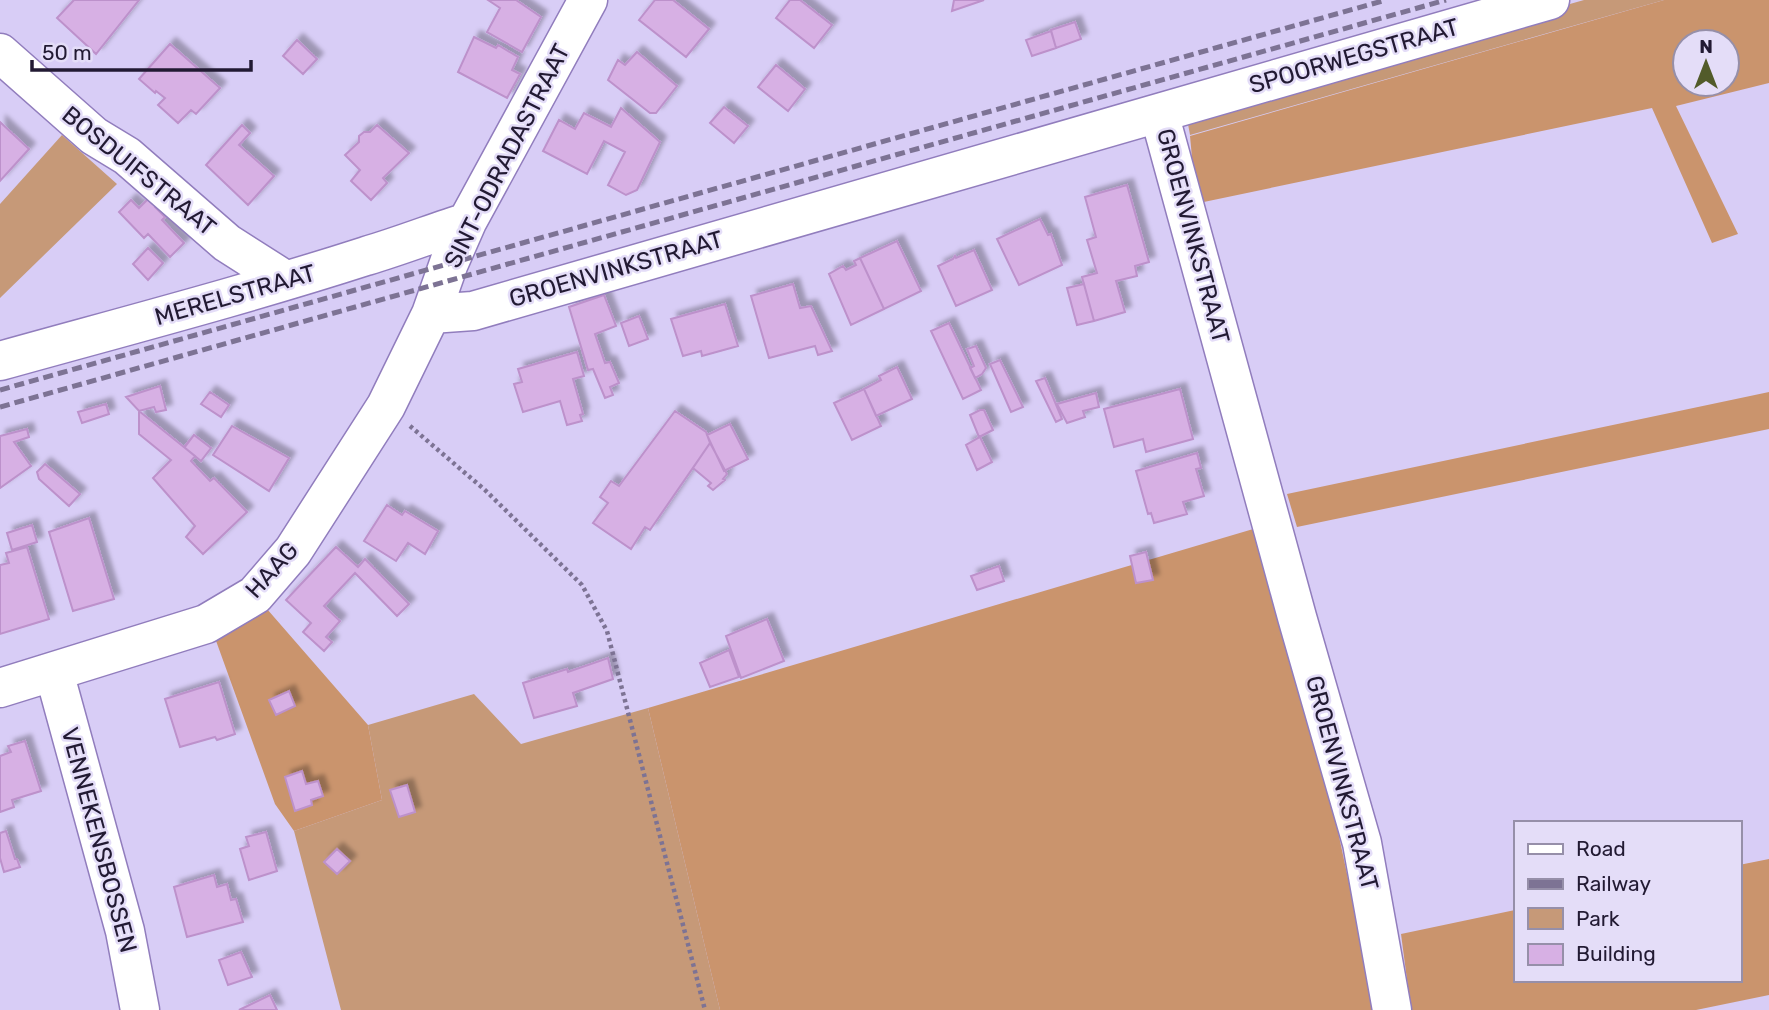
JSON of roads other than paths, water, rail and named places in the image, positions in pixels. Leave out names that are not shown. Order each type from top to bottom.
[{"type":"street","name":"SINT-ODRADASTRAAT","points":[[431,314],[467,222],[588,0]]},
{"type":"street","name":"SPOORWEGSTRAAT","points":[[1159,113],[1550,0]]},
{"type":"street","name":"BOSDUIFSTRAAT","points":[[0,53],[94,136],[127,156],[227,243],[285,280]]},
{"type":"street","name":"GROENVINKSTRAAT","points":[[431,314],[473,311],[1159,113],[1293,604],[1362,843],[1392,1010]]},
{"type":"street","name":"MERELSTRAAT","points":[[0,361],[367,256],[467,222]]},
{"type":"street","name":"HAAG","points":[[0,688],[206,624],[255,595],[293,551],[386,406],[431,314]]},
{"type":"street","name":"VENNEKENSBOSSEN","points":[[54,672],[125,931],[140,1010]]},
{"type":"railway","points":[[0,390],[1386,0]]},
{"type":"railway","points":[[0,407],[1446,0]]}]
